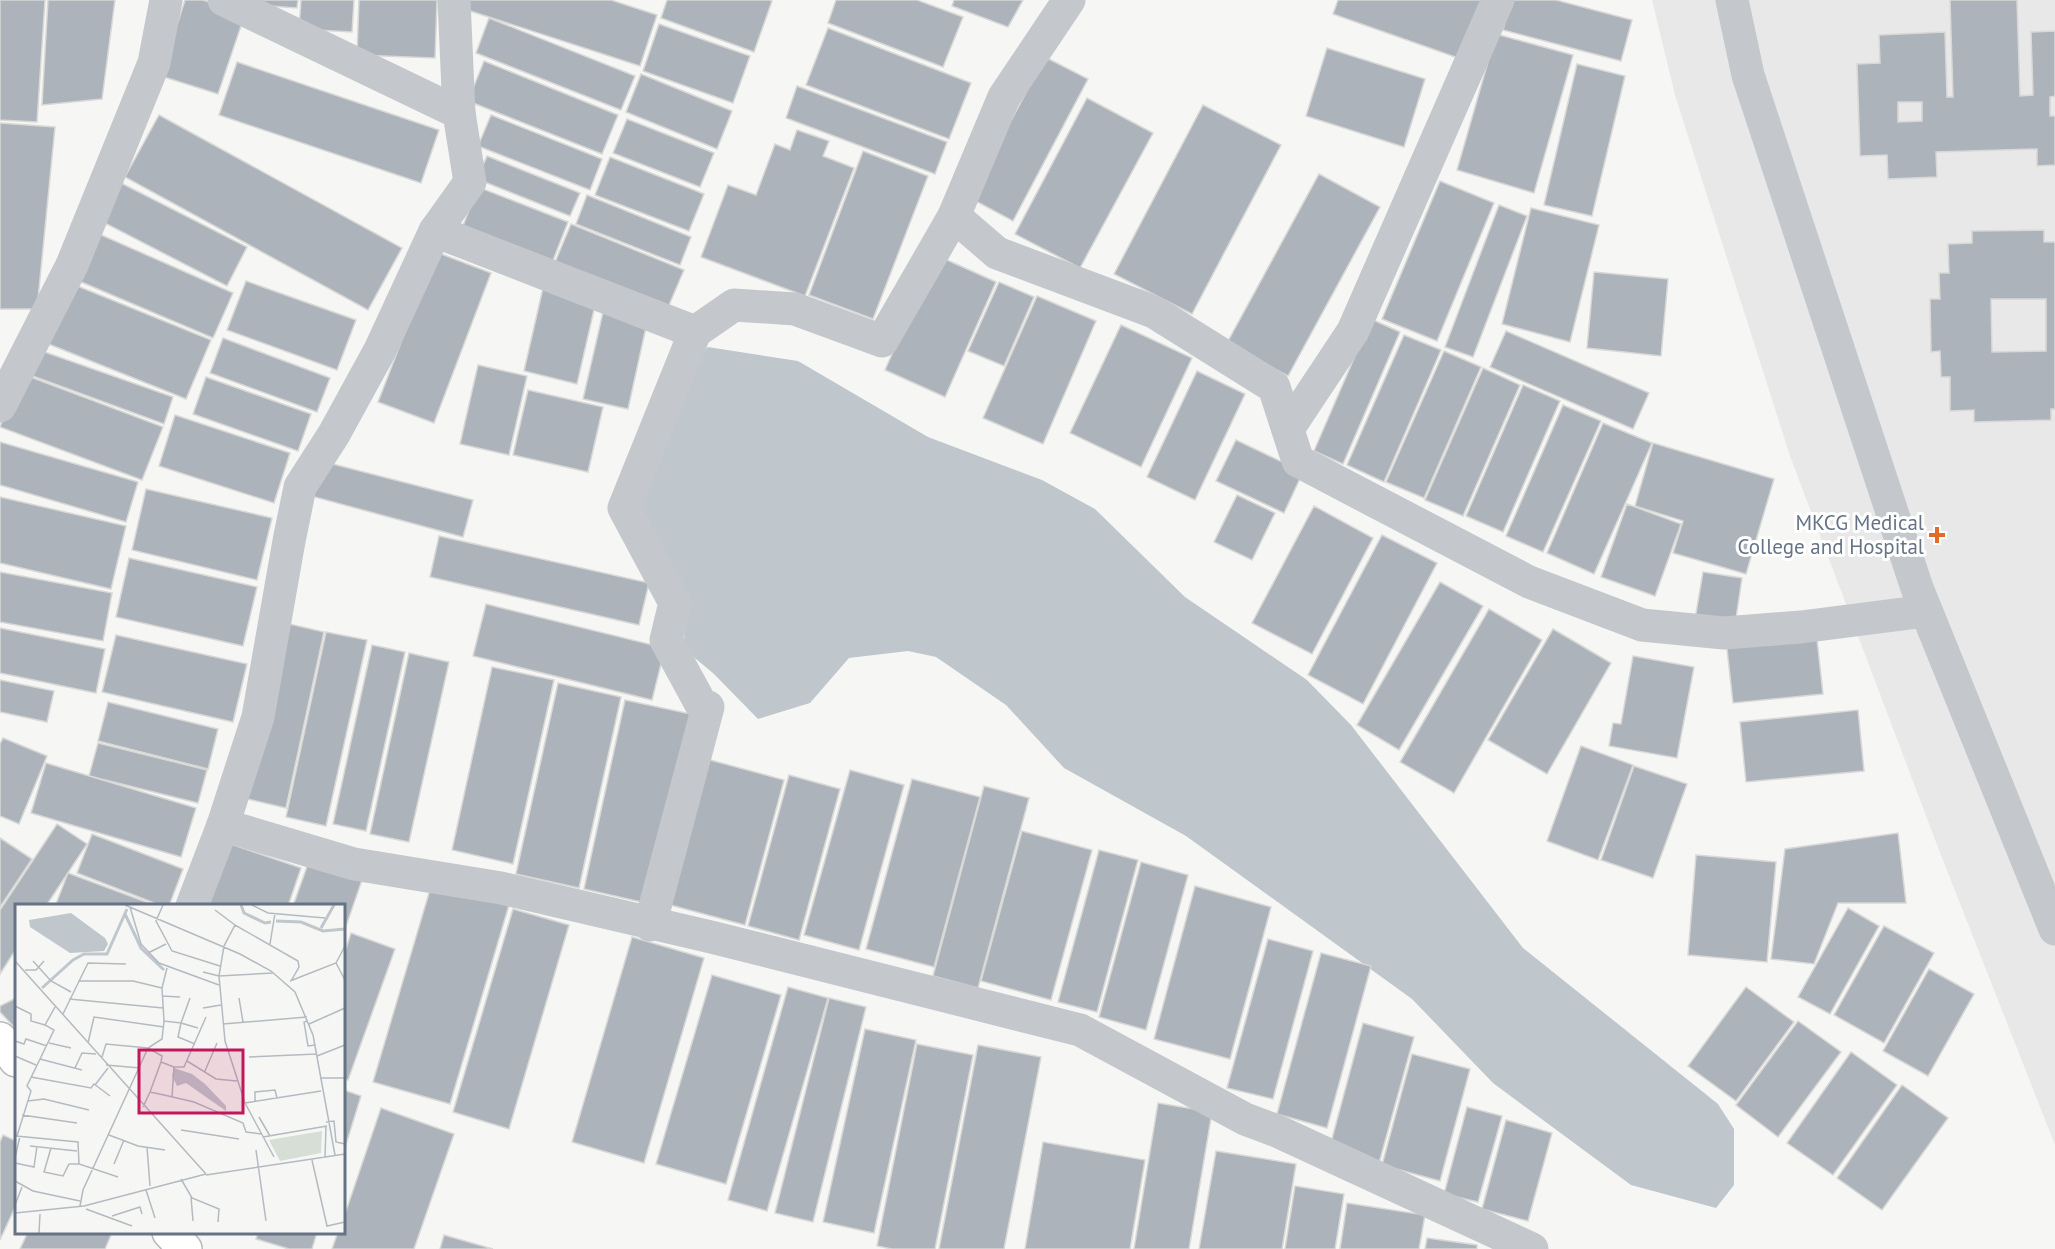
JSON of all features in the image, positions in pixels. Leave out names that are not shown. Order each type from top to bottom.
[{"type":"highway","points":[[0,1039],[15,1059]]},
{"type":"highway","points":[[170,1234],[185,1249]]},
{"type":"street","points":[[0,406],[11,355],[72,265],[154,63],[166,0]]},
{"type":"street","points":[[224,0],[459,113]]},
{"type":"street","points":[[193,904],[223,825],[258,717],[300,487],[334,434],[380,350],[435,231],[470,182],[459,113],[454,0]]},
{"type":"street","points":[[650,924],[708,707],[702,706],[666,640],[675,603],[624,508],[695,332],[734,305],[795,309],[882,341],[954,216],[1004,97],[1068,0]]},
{"type":"street","points":[[1288,429],[1353,331],[1498,0]]},
{"type":"street","points":[[1732,0],[1748,75],[1926,611],[2055,929]]},
{"type":"street","points":[[954,216],[997,253],[1154,312],[1274,387],[1298,461],[1529,582],[1642,625],[1724,633],[1801,627],[1926,611]]},
{"type":"street","points":[[435,231],[695,332]]},
{"type":"street","points":[[223,825],[354,864],[501,888],[1080,1030],[1245,1119],[1277,1131],[1532,1249]]},
{"type":"shaded area","name":"MKCG Medical College and Hospital","points":[[1652,0],[2055,0],[2055,1145],[1939,850],[1790,456],[1675,95]]},
{"type":"shaded area","points":[[708,347],[798,361],[928,437],[1042,480],[1095,509],[1185,597],[1307,680],[1351,725],[1523,948],[1718,1104],[1734,1129],[1734,1185],[1716,1208],[1631,1185],[1493,1083],[1412,999],[1186,836],[1064,768],[1006,705],[936,657],[908,651],[849,658],[810,703],[758,719],[714,674],[684,649],[685,594],[641,523],[636,494],[688,367]]},
{"type":"building","points":[[0,0],[45,0],[37,122],[0,120]]},
{"type":"building","points":[[48,0],[115,0],[102,99],[42,105]]},
{"type":"building","points":[[185,0],[203,0],[245,14],[218,94],[161,76]]},
{"type":"building","points":[[244,0],[298,0],[297,8],[244,4]]},
{"type":"building","points":[[301,0],[354,0],[352,32],[299,29]]},
{"type":"building","points":[[359,0],[437,0],[435,58],[357,55]]},
{"type":"building","points":[[464,0],[611,0],[657,15],[640,66],[461,8]]},
{"type":"building","points":[[667,0],[772,1],[754,52],[661,18]]},
{"type":"building","points":[[836,0],[917,0],[963,17],[943,67],[828,23]]},
{"type":"building","points":[[954,0],[1023,0],[1008,27],[952,6]]},
{"type":"building","points":[[1338,0],[1482,0],[1461,59],[1333,14]]},
{"type":"building","points":[[1511,0],[1556,0],[1632,20],[1621,61],[1503,30]]},
{"type":"building","points":[[1950,0],[2017,0],[2020,96],[2033,95],[2031,32],[2055,31],[2055,96],[2050,97],[2050,116],[2055,116],[2055,165],[2037,166],[2037,149],[1936,152],[1937,177],[1888,179],[1887,155],[1860,156],[1857,64],[1880,63],[1879,35],[1945,32],[1947,97],[1953,97]],"holes":[[[1898,102],[1922,102],[1922,121],[1898,122]]]},
{"type":"building","points":[[489,18],[635,76],[621,110],[476,53]]},
{"type":"building","points":[[659,24],[750,56],[733,103],[643,71]]},
{"type":"building","points":[[828,28],[971,83],[949,139],[806,85]]},
{"type":"building","points":[[1496,34],[1573,55],[1534,193],[1457,170]]},
{"type":"building","points":[[1327,48],[1425,79],[1404,147],[1306,116]]},
{"type":"building","points":[[1045,57],[1088,79],[1013,221],[970,198]]},
{"type":"building","points":[[484,61],[618,115],[602,154],[468,101]]},
{"type":"building","points":[[237,62],[439,130],[421,183],[219,115]]},
{"type":"building","points":[[1577,64],[1625,76],[1592,216],[1544,205]]},
{"type":"building","points":[[641,74],[732,111],[717,149],[626,112]]},
{"type":"building","points":[[797,86],[947,142],[935,174],[786,118]]},
{"type":"building","points":[[1087,98],[1153,133],[1080,268],[1015,234]]},
{"type":"building","points":[[1203,105],[1281,145],[1192,314],[1114,274]]},
{"type":"building","points":[[159,115],[402,248],[368,310],[125,177]]},
{"type":"building","points":[[491,115],[602,159],[590,190],[478,146]]},
{"type":"building","points":[[627,119],[714,153],[700,187],[613,153]]},
{"type":"building","points":[[0,123],[55,127],[37,309],[0,309]]},
{"type":"building","points":[[797,130],[829,141],[823,156],[854,168],[805,296],[701,257],[728,185],[756,195],[775,144],[790,150]]},
{"type":"building","points":[[863,151],[928,176],[873,319],[809,295]]},
{"type":"building","points":[[487,156],[580,193],[570,216],[477,179]]},
{"type":"building","points":[[610,157],[704,194],[689,231],[595,195]]},
{"type":"building","points":[[1319,174],[1380,207],[1288,376],[1227,343]]},
{"type":"building","points":[[1440,181],[1494,203],[1437,341],[1382,319]]},
{"type":"building","points":[[121,183],[247,247],[227,286],[101,221]]},
{"type":"building","points":[[478,187],[568,222],[550,268],[461,231]]},
{"type":"building","points":[[587,195],[691,237],[680,265],[576,224]]},
{"type":"building","points":[[1499,205],[1527,216],[1473,357],[1445,347]]},
{"type":"building","points":[[1531,208],[1599,225],[1570,342],[1502,324]]},
{"type":"building","points":[[571,224],[684,270],[666,312],[553,267]]},
{"type":"building","points":[[2044,230],[2044,242],[2055,242],[2055,409],[2051,409],[2051,420],[1974,422],[1974,410],[1950,411],[1950,377],[1941,377],[1940,351],[1931,352],[1930,299],[1940,299],[1939,273],[1949,273],[1948,244],[1972,243],[1972,231]],"holes":[[[1991,299],[2046,299],[2046,351],[1992,352]]]},
{"type":"building","points":[[99,234],[233,293],[213,338],[79,281]]},
{"type":"building","points":[[436,252],[491,273],[434,423],[378,402]]},
{"type":"building","points":[[936,255],[996,282],[945,397],[885,370]]},
{"type":"building","points":[[1594,272],[1668,279],[1661,356],[1587,348]]},
{"type":"building","points":[[246,281],[356,320],[337,370],[227,330]]},
{"type":"building","points":[[999,282],[1034,297],[1004,366],[968,351]]},
{"type":"building","points":[[70,283],[211,340],[186,399],[46,343]]},
{"type":"building","points":[[543,288],[596,301],[577,384],[524,371]]},
{"type":"building","points":[[1037,296],[1096,321],[1043,444],[983,418]]},
{"type":"building","points":[[604,308],[648,318],[628,409],[583,399]]},
{"type":"building","points":[[1371,319],[1400,332],[1343,464],[1314,451]]},
{"type":"building","points":[[1121,325],[1192,358],[1141,467],[1070,433]]},
{"type":"building","points":[[1506,331],[1649,393],[1633,429],[1490,367]]},
{"type":"building","points":[[1404,335],[1441,350],[1384,482],[1347,465]]},
{"type":"building","points":[[223,338],[330,378],[317,412],[210,373]]},
{"type":"building","points":[[39,350],[173,397],[164,424],[30,375]]},
{"type":"building","points":[[1444,351],[1481,367],[1424,498],[1386,482]]},
{"type":"building","points":[[478,365],[527,376],[509,455],[460,444]]},
{"type":"building","points":[[1483,368],[1520,385],[1463,516],[1425,500]]},
{"type":"building","points":[[1197,371],[1245,394],[1195,500],[1147,477]]},
{"type":"building","points":[[20,373],[163,427],[142,480],[0,427]]},
{"type":"building","points":[[206,377],[311,414],[298,451],[193,414]]},
{"type":"building","points":[[1523,385],[1560,401],[1503,532],[1466,516]]},
{"type":"building","points":[[528,390],[603,407],[588,472],[513,455]]},
{"type":"building","points":[[1563,405],[1601,421],[1543,552],[1506,536]]},
{"type":"building","points":[[175,415],[290,453],[274,503],[159,466]]},
{"type":"building","points":[[1603,423],[1652,443],[1594,574],[1547,553]]},
{"type":"building","points":[[1236,440],[1303,472],[1284,513],[1216,481]]},
{"type":"building","points":[[0,442],[138,482],[126,522],[0,485]]},
{"type":"building","points":[[1653,443],[1774,479],[1746,574],[1673,553],[1683,521],[1635,506]]},
{"type":"building","points":[[321,461],[473,500],[463,537],[311,496]]},
{"type":"building","points":[[146,489],[272,518],[257,580],[132,550]]},
{"type":"building","points":[[1237,495],[1275,513],[1252,560],[1214,542]]},
{"type":"building","points":[[0,497],[126,526],[111,589],[0,563]]},
{"type":"building","points":[[1627,504],[1681,524],[1655,596],[1601,577]]},
{"type":"building","points":[[1314,506],[1373,538],[1312,654],[1252,623]]},
{"type":"building","points":[[1382,535],[1437,563],[1363,704],[1308,675]]},
{"type":"building","points":[[439,536],[649,583],[639,625],[430,577]]},
{"type":"building","points":[[129,558],[257,587],[243,646],[116,617]]},
{"type":"building","points":[[0,572],[112,593],[103,641],[0,622]]},
{"type":"building","points":[[1703,572],[1742,578],[1735,625],[1695,619]]},
{"type":"building","points":[[1440,582],[1483,606],[1399,750],[1357,725]]},
{"type":"building","points":[[486,604],[665,648],[652,700],[473,656]]},
{"type":"building","points":[[1489,609],[1542,640],[1454,793],[1400,762]]},
{"type":"building","points":[[281,622],[324,632],[286,808],[243,798]]},
{"type":"building","points":[[0,628],[105,649],[96,693],[0,673]]},
{"type":"building","points":[[1553,629],[1611,663],[1547,774],[1488,740]]},
{"type":"building","points":[[1816,630],[1823,694],[1733,703],[1726,640]]},
{"type":"building","points":[[326,632],[367,640],[326,826],[286,817]]},
{"type":"building","points":[[116,635],[247,664],[233,722],[102,692]]},
{"type":"building","points":[[372,645],[405,652],[366,831],[333,824]]},
{"type":"building","points":[[409,653],[449,662],[409,842],[370,834]]},
{"type":"building","points":[[1633,656],[1694,667],[1677,758],[1609,746],[1613,723],[1621,724]]},
{"type":"building","points":[[492,667],[554,680],[513,864],[452,850]]},
{"type":"building","points":[[0,680],[54,691],[47,722],[0,712]]},
{"type":"building","points":[[558,683],[621,697],[579,888],[516,874]]},
{"type":"building","points":[[625,700],[691,714],[650,904],[584,889]]},
{"type":"building","points":[[108,702],[218,729],[208,769],[98,741]]},
{"type":"building","points":[[1858,710],[1864,771],[1746,782],[1740,722]]},
{"type":"building","points":[[3,738],[47,756],[19,824],[0,816],[0,744]]},
{"type":"building","points":[[98,743],[207,770],[198,803],[89,776]]},
{"type":"building","points":[[1581,746],[1633,765],[1598,860],[1547,841]]},
{"type":"building","points":[[699,757],[784,780],[745,925],[659,902]]},
{"type":"building","points":[[46,763],[196,808],[181,857],[31,813]]},
{"type":"building","points":[[1634,766],[1687,784],[1653,878],[1601,860]]},
{"type":"building","points":[[850,770],[904,785],[859,950],[804,935]]},
{"type":"building","points":[[789,775],[840,789],[799,940],[748,926]]},
{"type":"building","points":[[912,779],[980,797],[934,967],[866,949]]},
{"type":"building","points":[[984,786],[1029,798],[978,988],[933,976]]},
{"type":"building","points":[[57,824],[87,844],[47,904],[15,904],[15,951],[0,974],[0,910]]},
{"type":"building","points":[[1022,831],[1092,850],[1051,1000],[981,981]]},
{"type":"building","points":[[1898,833],[1906,903],[1838,903],[1814,964],[1771,959],[1785,849]]},
{"type":"building","points":[[92,834],[183,869],[170,904],[157,904],[77,873]]},
{"type":"building","points":[[0,838],[32,859],[0,907]]},
{"type":"building","points":[[228,843],[301,868],[289,904],[207,904]]},
{"type":"building","points":[[1099,850],[1138,860],[1097,1012],[1058,1002]]},
{"type":"building","points":[[1696,855],[1776,862],[1767,962],[1688,955]]},
{"type":"building","points":[[309,861],[362,880],[345,929],[345,904],[294,904]]},
{"type":"building","points":[[1141,862],[1188,875],[1146,1030],[1099,1017]]},
{"type":"building","points":[[68,873],[152,904],[56,904]]},
{"type":"building","points":[[432,883],[509,905],[450,1104],[373,1082]]},
{"type":"building","points":[[1195,886],[1271,907],[1230,1059],[1154,1039]]},
{"type":"building","points":[[1848,908],[1879,926],[1830,1014],[1798,997]]},
{"type":"building","points":[[513,909],[569,925],[509,1129],[453,1112]]},
{"type":"building","points":[[1884,926],[1934,953],[1884,1043],[1834,1015]]},
{"type":"building","points":[[351,933],[395,949],[348,1080],[345,1079],[345,952]]},
{"type":"building","points":[[632,937],[704,958],[644,1163],[572,1142]]},
{"type":"building","points":[[1268,939],[1313,951],[1273,1099],[1227,1088]]},
{"type":"building","points":[[1321,953],[1371,966],[1327,1128],[1277,1114]]},
{"type":"building","points":[[1929,969],[1974,994],[1928,1076],[1883,1051]]},
{"type":"building","points":[[712,975],[781,995],[726,1184],[656,1164]]},
{"type":"building","points":[[788,987],[828,998],[767,1211],[728,1200]]},
{"type":"building","points":[[1746,987],[1794,1022],[1736,1101],[1688,1066]]},
{"type":"building","points":[[15,998],[15,1028],[0,1012],[0,1006]]},
{"type":"building","points":[[829,998],[866,1007],[813,1222],[775,1213]]},
{"type":"building","points":[[1798,1021],[1841,1052],[1778,1137],[1736,1105]]},
{"type":"building","points":[[1363,1023],[1414,1037],[1379,1163],[1329,1150]]},
{"type":"building","points":[[865,1029],[916,1040],[874,1233],[823,1222]]},
{"type":"building","points":[[917,1044],[973,1055],[935,1249],[892,1249],[877,1246]]},
{"type":"building","points":[[978,1045],[1041,1057],[1004,1249],[939,1249]]},
{"type":"building","points":[[1851,1052],[1897,1085],[1833,1175],[1787,1143]]},
{"type":"building","points":[[1412,1054],[1470,1069],[1440,1181],[1382,1165]]},
{"type":"building","points":[[1902,1085],[1948,1118],[1882,1210],[1837,1178]]},
{"type":"building","points":[[345,1090],[361,1096],[345,1148]]},
{"type":"building","points":[[1158,1103],[1212,1112],[1189,1249],[1134,1249]]},
{"type":"building","points":[[1467,1107],[1502,1116],[1478,1202],[1444,1194]]},
{"type":"building","points":[[381,1108],[454,1134],[414,1249],[332,1249],[337,1234],[345,1234],[345,1214]]},
{"type":"building","points":[[1506,1120],[1552,1133],[1528,1221],[1482,1209]]},
{"type":"building","points":[[3,1135],[15,1141],[15,1207],[0,1240],[0,1142]]},
{"type":"building","points":[[1043,1142],[1145,1160],[1130,1249],[1025,1249]]},
{"type":"building","points":[[1216,1151],[1296,1164],[1282,1249],[1199,1249]]},
{"type":"building","points":[[1295,1186],[1344,1194],[1335,1249],[1285,1249]]},
{"type":"building","points":[[1347,1203],[1425,1215],[1419,1249],[1340,1249]]},
{"type":"building","points":[[27,1234],[111,1235],[105,1249],[20,1249]]},
{"type":"building","points":[[257,1234],[316,1234],[312,1249],[289,1249],[256,1239]]},
{"type":"building","points":[[444,1235],[493,1249],[440,1249]]},
{"type":"building","points":[[1427,1238],[1477,1245],[1477,1249],[1425,1249]]},
{"type":"place","name":"MKCG Medical College and Hospital","points":[[1937,535]]}]
